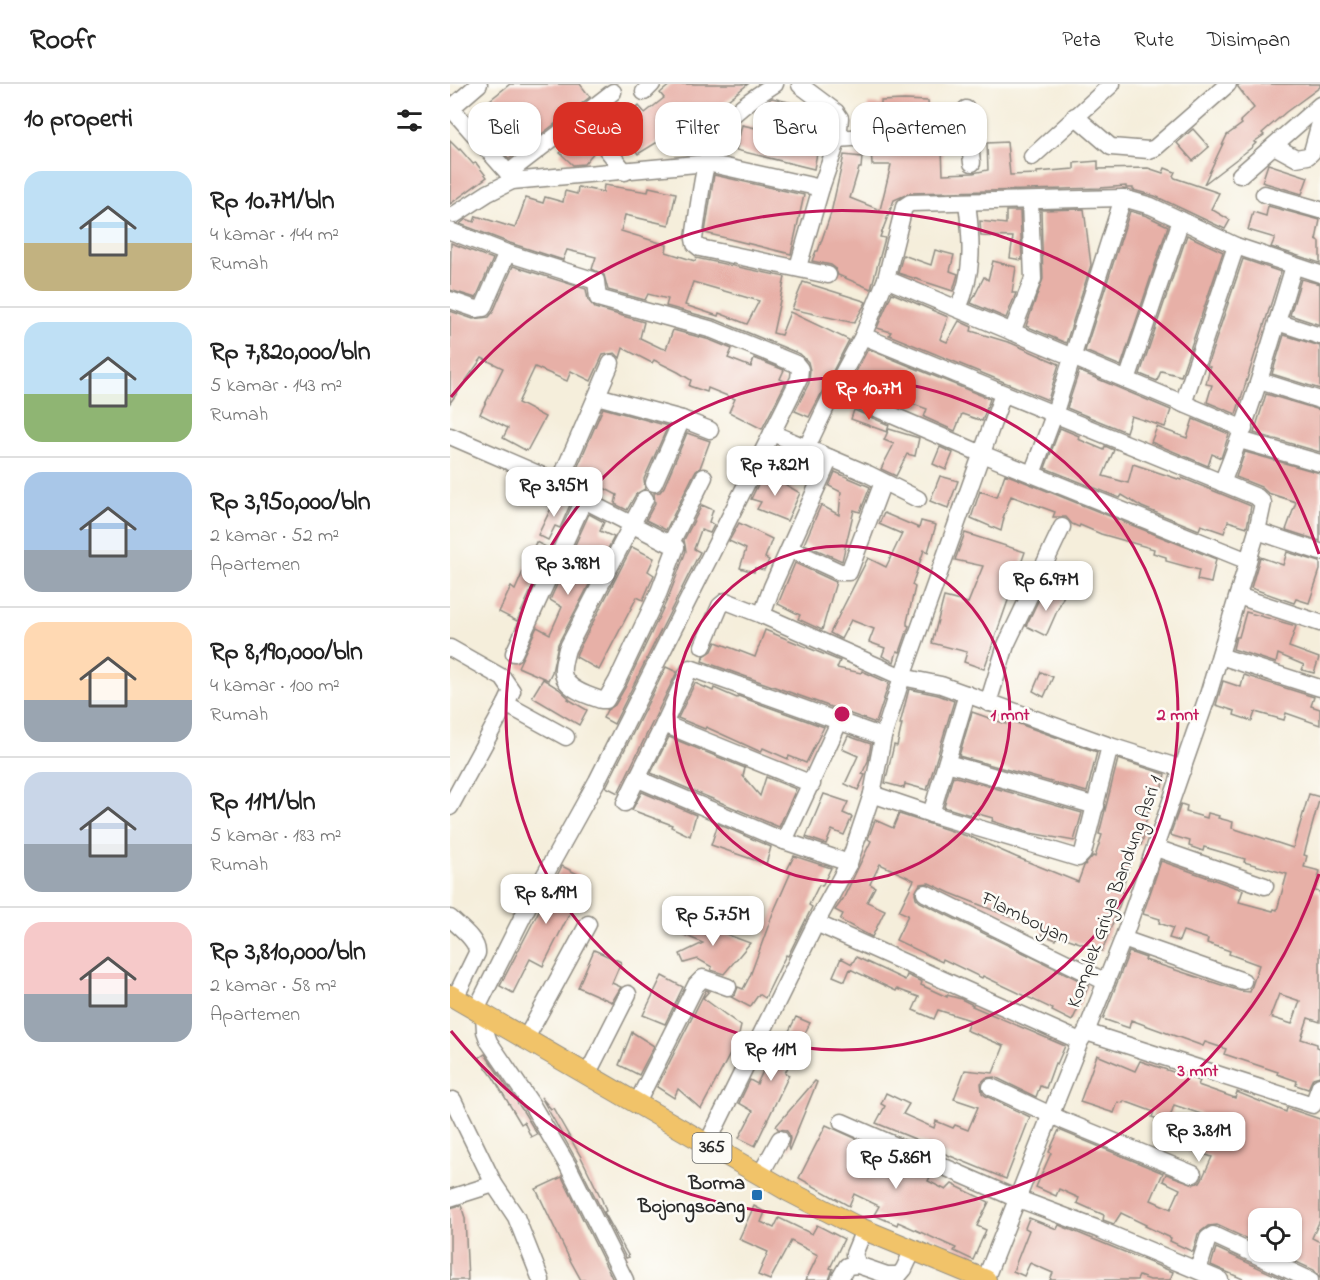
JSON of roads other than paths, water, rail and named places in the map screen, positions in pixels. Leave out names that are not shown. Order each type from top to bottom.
[{"type":"main road","name":"365","points":[[453,996],[760,1175],[864,1230],[986,1280]]},
{"type":"street","points":[[479,84],[450,108],[510,177]]},
{"type":"street","points":[[775,84],[729,120],[716,135],[707,163],[695,244],[700,248],[828,275]]},
{"type":"street","points":[[796,84],[822,102]]},
{"type":"street","points":[[1032,157],[1112,84]]},
{"type":"street","points":[[1075,116],[1111,147],[1149,150],[1155,148],[1228,84]]},
{"type":"street","points":[[601,102],[613,92]]},
{"type":"street","points":[[1240,175],[1320,105]]},
{"type":"street","points":[[1274,146],[1296,158],[1308,156],[1312,152],[1320,123]]},
{"type":"street","points":[[553,142],[452,223],[507,253],[596,281],[598,298],[713,330],[796,364],[800,369],[800,379],[603,771],[531,900],[480,1013],[489,1042],[532,1105],[568,1166],[625,1280]]},
{"type":"street","points":[[612,156],[625,172]]},
{"type":"street","points":[[798,267],[832,156]]},
{"type":"street","points":[[971,156],[972,162]]},
{"type":"street","points":[[510,177],[625,172],[707,163],[821,188]]},
{"type":"street","points":[[1264,194],[1320,210]]},
{"type":"street","points":[[1032,474],[1054,415],[1123,198]]},
{"type":"street","points":[[806,449],[863,336],[886,279],[904,207],[910,203],[1123,198],[1150,206],[1236,246],[1320,274]]},
{"type":"street","points":[[1012,332],[1033,279],[1030,201]]},
{"type":"street","points":[[958,309],[966,291],[972,257],[967,202]]},
{"type":"street","points":[[1127,380],[1181,220]]},
{"type":"street","points":[[1183,404],[1236,246]]},
{"type":"street","points":[[450,300],[476,309],[483,308],[507,253]]},
{"type":"street","points":[[863,336],[1222,483],[1260,381],[1294,266]]},
{"type":"street","points":[[886,279],[1183,404],[1242,434],[1320,463]]},
{"type":"street","points":[[1277,322],[1320,336]]},
{"type":"street","points":[[559,483],[611,363]]},
{"type":"street","points":[[1260,381],[1320,400]]},
{"type":"street","points":[[834,390],[982,454],[1248,561]]},
{"type":"street","points":[[707,1144],[816,923],[849,864],[872,794],[884,737],[902,677],[1003,394]]},
{"type":"street","points":[[597,396],[682,419],[710,430]]},
{"type":"street","points":[[654,483],[682,419]]},
{"type":"street","points":[[772,433],[918,499]]},
{"type":"street","points":[[450,436],[559,483],[584,500],[633,526],[671,543],[676,548],[659,592],[618,681],[606,700],[601,700],[582,693],[564,679],[562,671],[567,650],[633,526],[645,499]]},
{"type":"street","points":[[762,615],[772,587],[830,458]]},
{"type":"street","points":[[671,543],[704,477]]},
{"type":"street","points":[[790,549],[840,572],[849,572],[883,483]]},
{"type":"street","name":"Komplek Griya Bandung Asri 1","points":[[986,1280],[1017,1198],[1123,939],[1184,769],[1238,596],[1263,503],[1257,497],[1222,483]]},
{"type":"street","points":[[514,653],[584,500]]},
{"type":"street","points":[[988,703],[1006,645],[1062,527]]},
{"type":"street","points":[[1257,531],[1320,552]]},
{"type":"street","points":[[1238,596],[1320,623]]},
{"type":"street","points":[[703,646],[720,606],[726,602],[762,615],[902,677],[941,685],[1110,746],[1184,769]]},
{"type":"street","points":[[450,648],[504,678],[512,690],[450,807]]},
{"type":"street","points":[[1220,656],[1320,688]]},
{"type":"street","points":[[625,803],[690,668],[884,737]]},
{"type":"street","points":[[931,814],[968,694]]},
{"type":"street","points":[[506,704],[566,737]]},
{"type":"street","points":[[784,841],[840,720]]},
{"type":"street","points":[[664,724],[812,784]]},
{"type":"street","points":[[872,794],[1078,858],[1083,853],[1110,746]]},
{"type":"street","points":[[947,763],[1096,806]]},
{"type":"street","points":[[638,779],[784,841],[849,864]]},
{"type":"street","points":[[1156,848],[1265,886]]},
{"type":"street","name":"Flamboyan","points":[[925,893],[1106,982]]},
{"type":"street","points":[[450,918],[478,948],[453,996]]},
{"type":"street","points":[[816,923],[1083,1036],[1313,1105],[1320,1086]]},
{"type":"street","points":[[525,1040],[588,924]]},
{"type":"street","points":[[1123,939],[1243,981]]},
{"type":"street","points":[[637,1103],[700,981],[707,978],[728,987]]},
{"type":"street","points":[[587,1075],[628,994]]},
{"type":"street","points":[[991,1087],[1051,1116],[1193,1174]]},
{"type":"street","points":[[453,1100],[494,1184],[516,1217],[541,1280]]},
{"type":"street","points":[[842,1122],[1017,1198],[1220,1280]]},
{"type":"street","points":[[760,1175],[780,1139]]},
{"type":"street","points":[[450,1198],[494,1184]]},
{"type":"street","points":[[858,1265],[854,1254],[864,1230]]},
{"type":"street","points":[[1198,1270],[1209,1236],[1215,1235],[1310,1280]]},
{"type":"street","points":[[839,1280],[847,1266],[858,1265],[887,1275],[898,1275],[904,1269],[913,1250]]},
{"type":"place","name":"Borma Bojongsoang","points":[[757,1195]]}]
